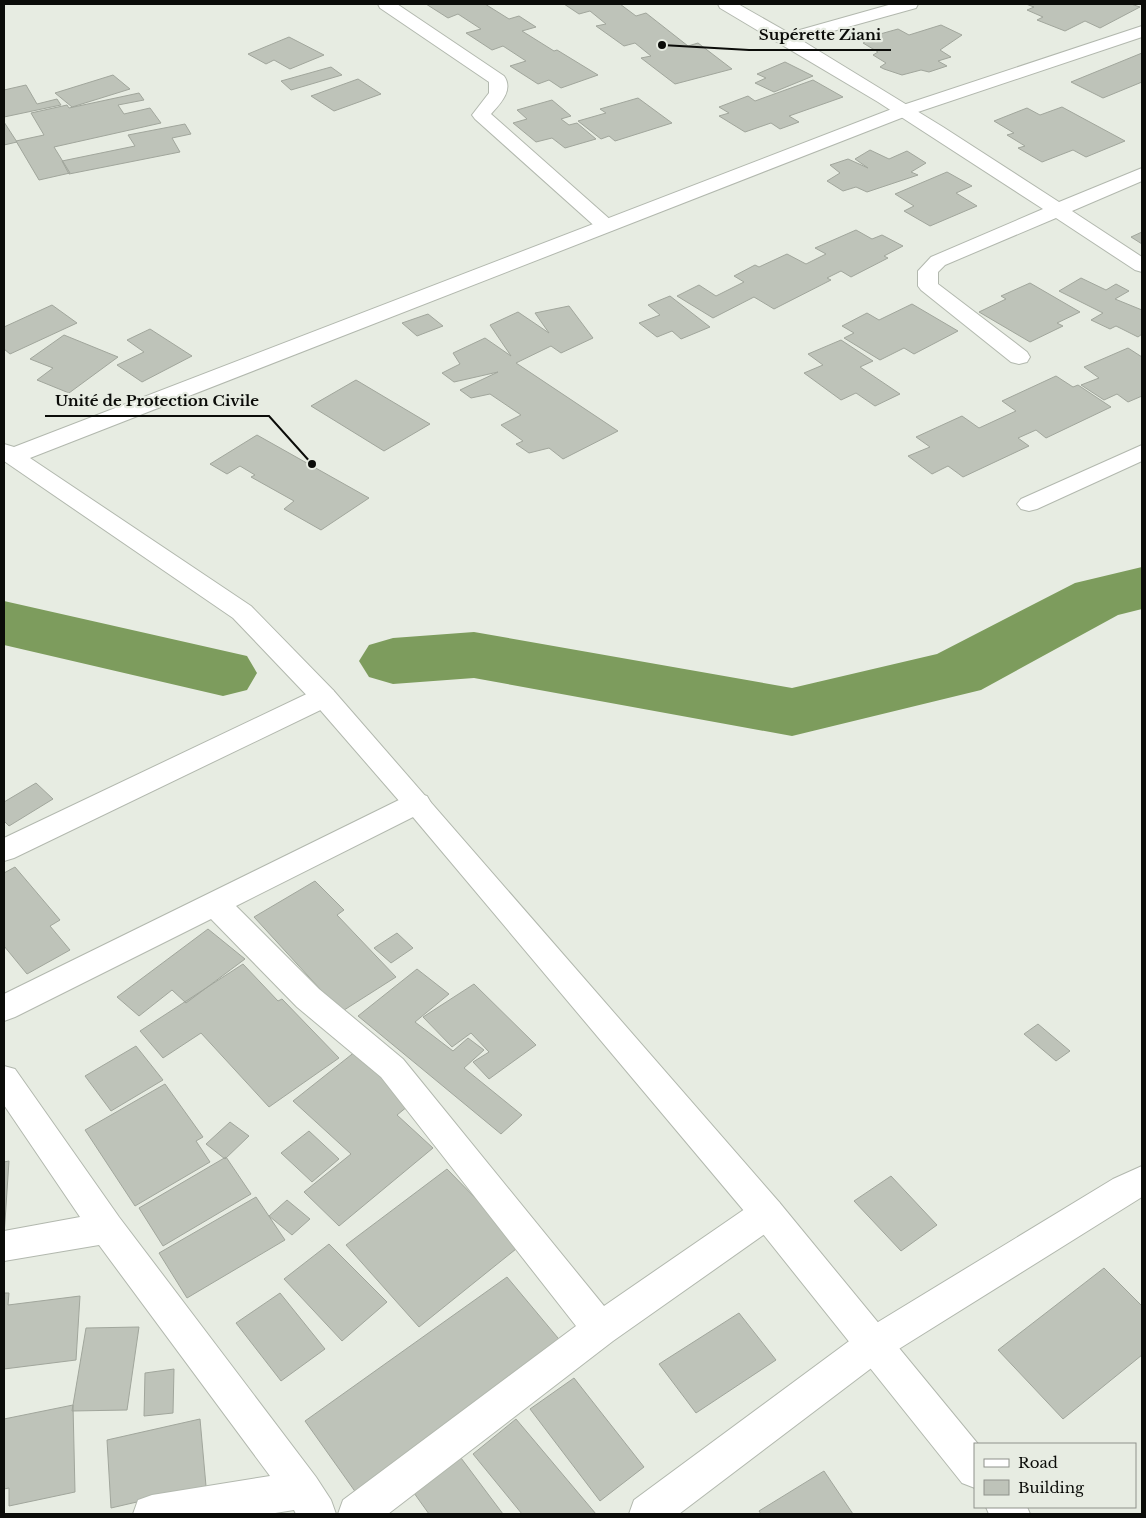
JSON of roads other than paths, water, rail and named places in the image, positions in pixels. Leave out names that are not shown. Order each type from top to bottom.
[{"type":"street","points":[[386,4],[498,80],[498,94],[480,115],[606,226]]},
{"type":"street","points":[[726,4],[787,39],[903,111],[1142,266]]},
{"type":"street","points":[[787,39],[910,4]]},
{"type":"street","points":[[7,456],[903,111],[1142,31]]},
{"type":"street","points":[[1019,357],[928,286],[928,271],[938,261],[946,257],[1142,174]]},
{"type":"street","points":[[1028,504],[1142,452]]},
{"type":"street","points":[[7,456],[242,612],[324,698],[417,803],[767,1213],[974,1469]]},
{"type":"street","points":[[4,850],[324,698]]},
{"type":"street","points":[[4,1008],[417,803]]},
{"type":"street","points":[[215,904],[308,998],[392,1068],[600,1329]]},
{"type":"street","points":[[4,1079],[107,1228],[310,1502]]},
{"type":"street","points":[[648,1514],[873,1345],[1116,1195],[1142,1181]]},
{"type":"street","points":[[357,1514],[600,1329],[767,1213]]},
{"type":"street","points":[[4,1246],[107,1228]]},
{"type":"street","points":[[152,1514],[310,1502]]},
{"type":"waterway","points":[[393,661],[474,655],[792,712],[957,673],[1098,598],[1142,588]]},
{"type":"waterway","points":[[4,623],[223,673]]},
{"type":"place","name":"Supérette Ziani","points":[[662,45]]},
{"type":"place","name":"Unité de Protection Civile","points":[[312,464]]}]
